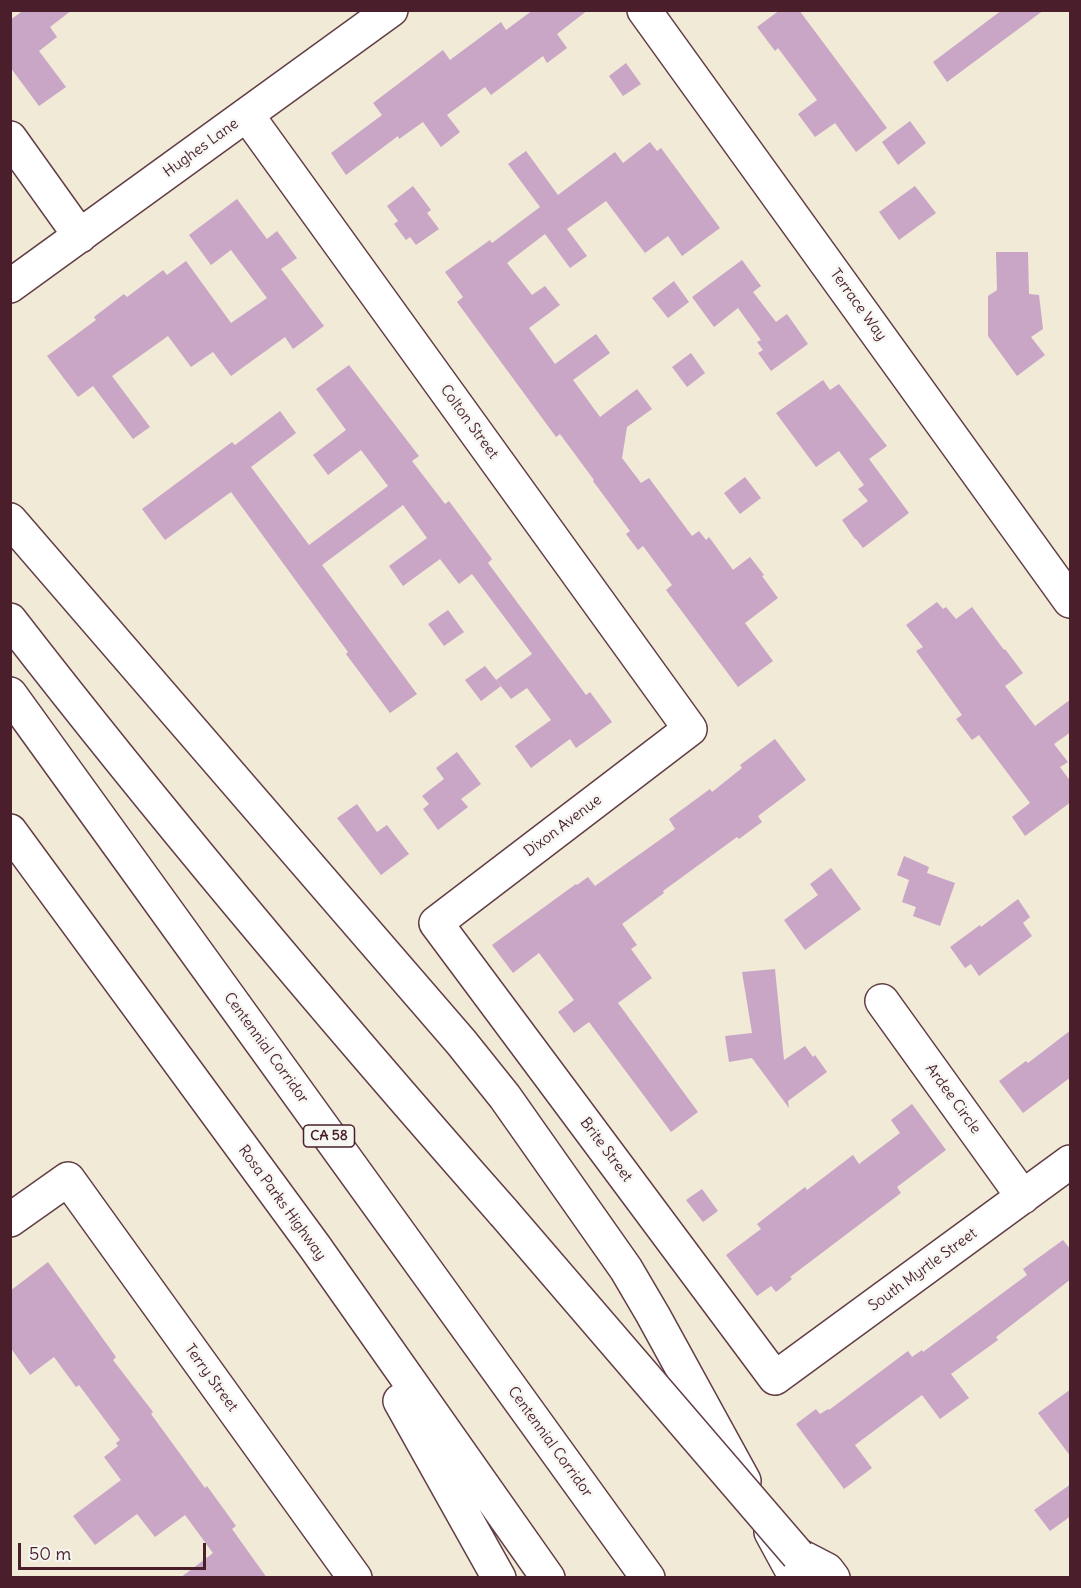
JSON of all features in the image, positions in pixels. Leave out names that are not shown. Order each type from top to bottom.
[{"type":"main road","name":"Hughes Lane","points":[[10,286],[391,10]]},
{"type":"main road","name":"Terrace Way","points":[[644,10],[1071,601]]},
{"type":"main road","name":"Colton Street","points":[[247,115],[690,729]]},
{"type":"main road","points":[[10,138],[80,236]]},
{"type":"main road","points":[[10,520],[453,1033],[505,1097],[626,1269],[802,1570]]},
{"type":"main road","points":[[10,620],[160,810],[243,910],[504,1213],[802,1570]]},
{"type":"main road","name":"Centennial Corridor","points":[[10,694],[648,1578]]},
{"type":"main road","name":"Dixon Avenue","points":[[436,922],[690,729]]},
{"type":"main road","name":"Rosa Parks Highway","points":[[10,831],[315,1247],[548,1578]]},
{"type":"main road","name":"Brite Street","points":[[436,922],[775,1377]]},
{"type":"main road","name":"Ardee Circle","points":[[882,1001],[1023,1197]]},
{"type":"main road","name":"South Myrtle Street","points":[[775,1377],[1071,1162]]},
{"type":"main road","name":"Terry Street","points":[[10,1220],[68,1179],[355,1578]]},
{"type":"main road","points":[[315,1247],[499,1578]]},
{"type":"main road","points":[[802,1570],[827,1570],[833,1578]]},
{"type":"building","points":[[24,10],[72,10],[50,27],[57,37],[39,51],[66,87],[39,106],[10,67],[10,20]]},
{"type":"building","points":[[533,10],[588,10],[557,34],[567,48],[547,63],[543,56],[491,95],[485,87],[447,115],[460,132],[441,147],[423,122],[399,139],[398,136],[346,175],[331,153],[382,115],[373,103],[443,50],[450,60],[501,22],[506,30]]},
{"type":"building","points":[[780,10],[799,10],[887,128],[856,152],[835,123],[815,137],[798,114],[817,100],[778,48],[775,51],[757,27]]},
{"type":"building","points":[[1002,10],[1044,10],[947,82],[933,62]]},
{"type":"building","points":[[626,63],[641,84],[623,96],[609,76]]},
{"type":"building","points":[[910,121],[926,143],[898,165],[882,142]]},
{"type":"building","points":[[650,142],[657,151],[661,148],[720,228],[682,256],[668,236],[645,253],[606,201],[567,229],[587,256],[570,268],[545,234],[507,263],[532,295],[545,286],[560,305],[529,328],[555,364],[596,334],[610,353],[573,380],[600,417],[637,389],[652,409],[627,427],[622,458],[641,483],[649,478],[692,536],[699,531],[706,540],[709,537],[733,570],[750,557],[778,598],[745,623],[773,661],[738,687],[666,590],[672,585],[643,546],[638,550],[626,534],[630,531],[594,480],[560,434],[556,437],[457,302],[463,297],[445,272],[490,240],[492,243],[540,207],[508,164],[526,151],[558,195],[615,152],[623,163]]},
{"type":"building","points":[[413,186],[431,210],[427,213],[439,229],[416,245],[410,237],[406,240],[394,224],[398,221],[387,206]]},
{"type":"building","points":[[915,186],[936,213],[899,240],[879,212]]},
{"type":"building","points":[[237,199],[267,239],[277,231],[297,258],[281,269],[324,326],[293,349],[285,337],[231,376],[213,352],[191,367],[168,336],[112,376],[150,427],[133,439],[93,386],[78,397],[47,356],[96,320],[94,317],[124,294],[127,297],[163,270],[167,275],[186,261],[231,323],[267,298],[231,250],[211,265],[189,235]]},
{"type":"building","points":[[996,252],[1028,252],[1029,294],[1039,295],[1043,329],[1031,337],[1045,355],[1017,376],[988,336],[988,296],[997,290]]},
{"type":"building","points":[[742,260],[761,286],[753,292],[776,322],[787,314],[808,344],[771,371],[758,353],[763,350],[757,342],[761,340],[738,308],[714,327],[692,297]]},
{"type":"building","points":[[674,281],[689,302],[668,318],[652,298]]},
{"type":"building","points":[[691,353],[705,373],[687,387],[672,367]]},
{"type":"building","points":[[349,365],[419,456],[412,461],[445,504],[449,501],[492,559],[488,563],[586,695],[590,692],[612,722],[576,748],[570,739],[531,768],[515,746],[551,720],[527,688],[511,699],[496,680],[532,654],[472,574],[459,584],[440,559],[403,586],[389,566],[427,538],[403,505],[322,565],[417,694],[390,713],[231,492],[165,540],[142,509],[232,442],[235,445],[280,411],[296,433],[251,467],[309,545],[388,486],[361,450],[328,475],[313,455],[346,430],[316,389]]},
{"type":"building","points":[[823,380],[830,390],[839,384],[887,446],[869,459],[909,513],[863,548],[842,520],[868,501],[858,489],[864,485],[839,451],[816,467],[776,413]]},
{"type":"building","points":[[745,477],[761,498],[740,514],[724,493]]},
{"type":"building","points":[[937,602],[943,609],[946,607],[956,619],[972,607],[1023,673],[1005,686],[1035,726],[1071,699],[1071,732],[1054,744],[1068,762],[1060,767],[1071,782],[1071,802],[1025,836],[1012,817],[1030,803],[979,735],[972,740],[956,719],[962,715],[916,651],[923,647],[906,625]]},
{"type":"building","points":[[448,610],[464,632],[444,646],[428,624]]},
{"type":"building","points":[[485,666],[501,686],[481,701],[465,680]]},
{"type":"building","points":[[775,739],[806,780],[758,816],[762,822],[739,839],[737,837],[622,924],[637,945],[631,949],[652,978],[618,1003],[698,1112],[671,1132],[589,1022],[574,1033],[558,1012],[574,1000],[539,953],[513,973],[492,945],[576,884],[588,877],[595,886],[675,829],[669,819],[710,789],[712,792],[742,768],[740,765]]},
{"type":"building","points":[[457,752],[481,784],[461,799],[468,807],[438,830],[423,809],[429,804],[422,796],[444,779],[436,768]]},
{"type":"building","points":[[357,804],[377,832],[387,825],[409,854],[381,875],[337,818]]},
{"type":"building","points":[[904,856],[929,867],[927,873],[955,883],[940,926],[913,916],[916,907],[902,902],[909,880],[897,875]]},
{"type":"building","points":[[831,868],[861,909],[805,950],[784,920],[818,895],[810,884]]},
{"type":"building","points":[[1018,899],[1030,917],[1023,923],[1032,936],[979,976],[971,964],[965,968],[950,947]]},
{"type":"building","points":[[775,969],[784,1060],[805,1046],[813,1057],[815,1055],[827,1072],[788,1101],[789,1108],[752,1058],[729,1062],[725,1036],[752,1033],[742,972]]},
{"type":"building","points":[[1071,1030],[1071,1077],[1023,1113],[999,1081],[1026,1061],[1028,1063]]},
{"type":"building","points":[[912,1104],[946,1150],[897,1187],[901,1193],[790,1277],[792,1279],[776,1292],[771,1286],[757,1296],[726,1255],[761,1229],[757,1224],[805,1187],[807,1190],[853,1155],[859,1164],[900,1133],[891,1120]]},
{"type":"building","points":[[702,1189],[718,1211],[703,1222],[686,1200]]},
{"type":"building","points":[[1063,1240],[1071,1250],[1071,1279],[996,1337],[998,1340],[951,1374],[969,1398],[940,1419],[922,1395],[855,1445],[872,1468],[844,1489],[796,1424],[816,1409],[820,1414],[829,1410],[908,1351],[912,1357],[922,1350],[923,1352],[1027,1275],[1023,1269]]},
{"type":"building","points":[[48,1262],[116,1357],[113,1360],[153,1412],[151,1414],[236,1526],[232,1529],[267,1578],[180,1578],[213,1553],[185,1515],[155,1537],[137,1514],[95,1545],[73,1516],[121,1480],[104,1457],[118,1446],[116,1443],[120,1440],[79,1385],[76,1387],[54,1357],[30,1375],[10,1347],[10,1291]]},
{"type":"building","points":[[1071,1389],[1071,1457],[1038,1413]]},
{"type":"building","points":[[1071,1484],[1071,1516],[1050,1531],[1034,1510]]}]
